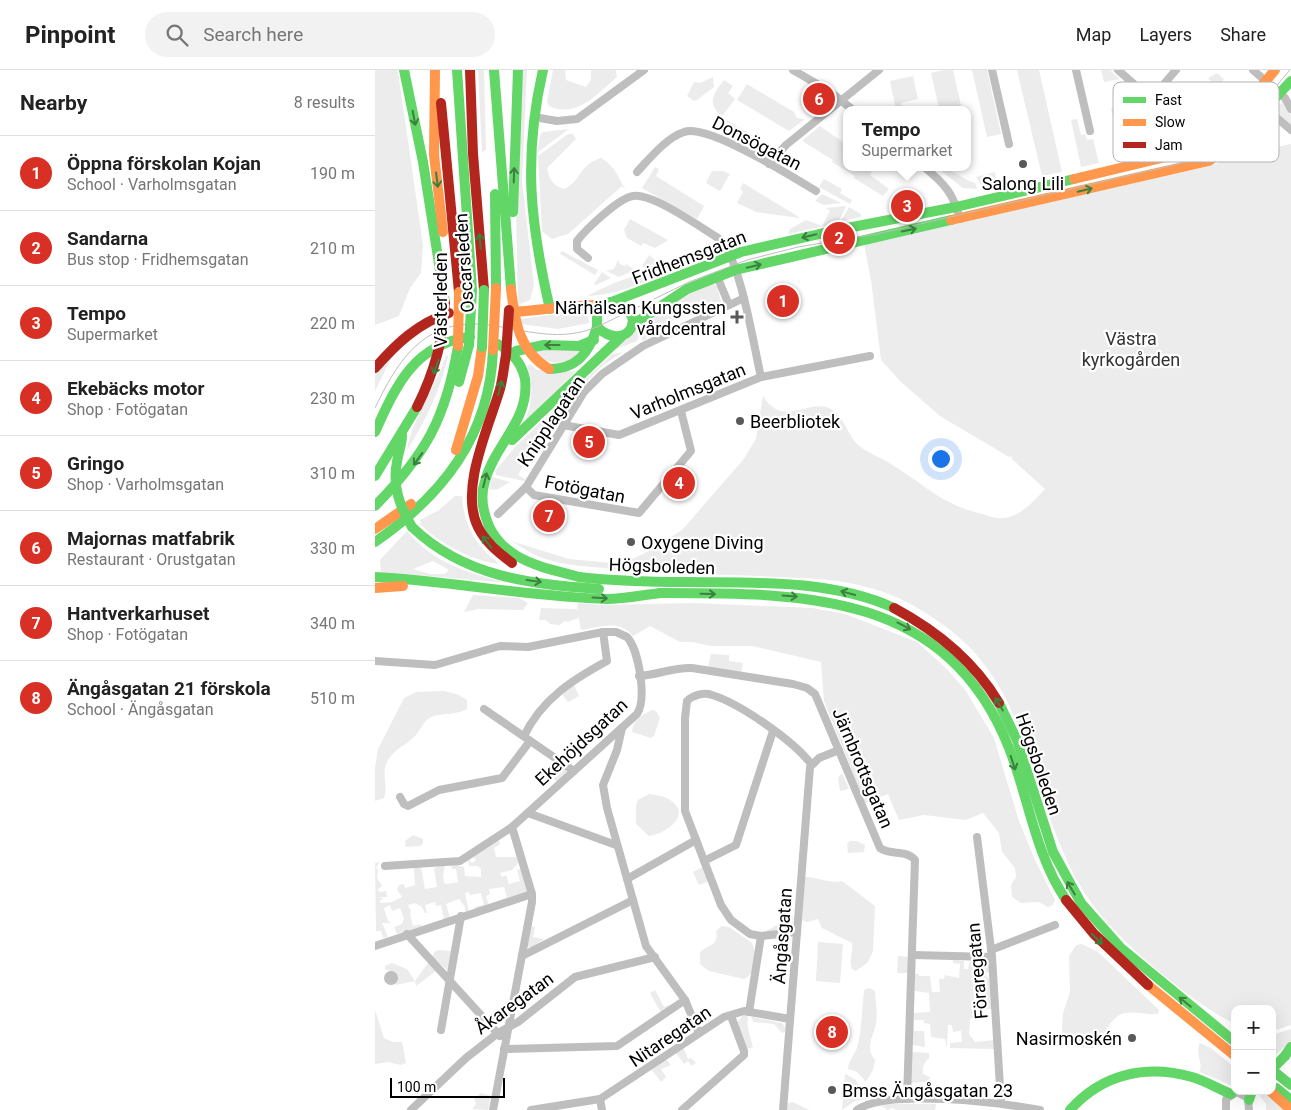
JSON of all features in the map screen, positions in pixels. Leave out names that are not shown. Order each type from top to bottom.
[{"type":"main road","points":[[404,70],[423,162],[445,302]]},
{"type":"main road","points":[[375,476],[402,434],[430,382],[439,358],[444,329],[448,282],[434,155],[436,70]]},
{"type":"main road","name":"Västerleden","points":[[375,506],[405,477],[429,444],[445,409],[458,346],[459,292],[436,70]]},
{"type":"main road","name":"Oscarsleden","points":[[445,409],[453,399],[466,363],[469,345],[472,290],[457,70]]},
{"type":"main road","name":"Oscarsleden","points":[[456,450],[478,376],[483,347],[484,290],[473,154],[470,70]]},
{"type":"main road","points":[[494,70],[509,240],[511,289],[515,320],[525,348],[535,361],[549,368],[568,368],[576,364],[585,356],[594,340],[596,323],[607,304]]},
{"type":"main road","points":[[375,530],[414,502],[431,485],[456,450],[487,382],[493,350],[496,288],[494,70]]},
{"type":"main road","points":[[509,240],[512,224],[518,70]]},
{"type":"main road","points":[[543,70],[534,117],[528,179],[539,259],[553,309]]},
{"type":"main road","name":"Fridhemsgatan","points":[[1266,81],[1275,70]]},
{"type":"main road","points":[[1280,94],[1291,81]]},
{"type":"main road","name":"Fridhemsgatan","points":[[607,304],[730,256],[837,230],[956,207],[1150,162]]},
{"type":"main road","name":"Fridhemsgatan","points":[[632,325],[671,298],[717,276],[735,270],[1205,162]]},
{"type":"main road","points":[[511,289],[508,353],[501,384],[474,470],[471,496],[475,520],[487,543],[514,564],[553,576],[579,577]]},
{"type":"main road","points":[[553,309],[579,304],[607,304]]},
{"type":"main road","name":"Fridhemsgatan","points":[[501,451],[621,337],[628,334],[632,325],[632,316],[628,308],[622,304],[607,304]]},
{"type":"main road","points":[[375,368],[406,336],[434,317],[456,312],[521,312],[583,309],[607,336],[621,337]]},
{"type":"main road","points":[[375,432],[409,369],[434,346],[459,337],[477,337],[495,342],[508,353],[523,372],[527,397],[523,410],[501,451],[487,472],[483,487],[483,508],[493,534],[518,557],[579,577]]},
{"type":"main road","points":[[508,353],[544,345],[579,346],[594,340]]},
{"type":"main road","points":[[375,542],[433,495],[458,463],[481,419],[495,368],[493,350]]},
{"type":"main road","points":[[402,434],[403,443],[396,466],[396,490],[403,512],[412,527],[435,549],[459,561],[493,573],[583,588],[659,593]]},
{"type":"main road","name":"Högsboleden","points":[[579,577],[626,582],[773,585],[831,590],[892,607],[929,628],[962,655],[979,674],[1000,705],[1017,739],[1052,850],[1078,899],[1115,941],[1231,1039]]},
{"type":"main road","points":[[375,578],[427,580],[557,596],[609,599],[659,593]]},
{"type":"main road","points":[[375,588],[393,586],[481,588]]},
{"type":"main road","name":"Högsboleden","points":[[659,593],[771,595],[823,599],[878,613],[902,624],[933,644],[967,676],[997,723],[1008,746],[1040,850],[1051,876],[1072,911],[1100,942],[1151,988],[1231,1053]]},
{"type":"main road","points":[[1276,1065],[1288,1055],[1291,1047]]},
{"type":"main road","points":[[1276,1070],[1291,1076]]},
{"type":"main road","points":[[1070,1110],[1081,1097],[1097,1085],[1113,1077],[1136,1072],[1182,1074],[1203,1081],[1219,1090],[1228,1101]]},
{"type":"main road","points":[[1276,1072],[1291,1085]]},
{"type":"main road","points":[[1276,1089],[1291,1100]]},
{"type":"main road","points":[[1274,1095],[1291,1110]]},
{"type":"street","points":[[534,117],[557,121],[577,119],[644,70]]},
{"type":"street","points":[[793,70],[841,99],[849,106]]},
{"type":"street","points":[[769,164],[786,145],[879,70]]},
{"type":"street","points":[[992,70],[1009,144]]},
{"type":"street","points":[[1076,70],[1090,131]]},
{"type":"street","points":[[1118,70],[1132,82]]},
{"type":"street","points":[[1166,82],[1176,70]]},
{"type":"street","points":[[1253,70],[1266,81]]},
{"type":"street","points":[[1280,94],[1291,109]]},
{"type":"street","points":[[1279,120],[1291,130]]},
{"type":"street","name":"Donsögatan","points":[[637,172],[677,135],[691,130],[711,134],[816,191]]},
{"type":"street","points":[[929,171],[947,186],[959,219]]},
{"type":"street","name":"Varholmsgatan","points":[[563,425],[619,436],[761,377],[735,270],[730,256],[718,238],[642,196],[623,199],[581,235],[576,246],[579,252],[587,258]]},
{"type":"street","points":[[717,276],[729,304]]},
{"type":"street","name":"Knipplagatan","points":[[498,514],[526,487],[584,392],[601,374],[623,358],[675,330],[743,298]]},
{"type":"street","points":[[761,377],[870,356]]},
{"type":"street","name":"Fotögatan","points":[[526,487],[534,495],[639,513],[691,451],[691,444],[681,411]]},
{"type":"street","points":[[400,797],[404,804],[408,806],[439,790],[502,778],[527,739],[536,714],[565,685],[607,661],[603,632]]},
{"type":"street","name":"Ekehöjdsgatan","points":[[375,661],[435,664],[498,646],[528,647],[603,632],[616,632],[630,639],[635,649],[643,697],[641,706],[635,716],[512,827],[460,861],[385,866]]},
{"type":"street","name":"Järnbrottsgatan","points":[[639,676],[658,674],[679,668],[692,668],[807,688],[815,694],[880,848],[886,852],[908,854],[915,860],[907,1098]]},
{"type":"street","points":[[797,932],[761,936],[750,934],[731,920],[721,905],[684,806],[685,709],[689,698],[697,695],[711,694],[751,715],[773,730],[811,764],[839,750]]},
{"type":"street","points":[[483,709],[574,771]]},
{"type":"street","points":[[622,728],[619,745],[603,789],[616,845],[644,940],[685,1000],[699,1033]]},
{"type":"street","points":[[704,861],[736,845],[773,730]]},
{"type":"street","name":"Ängåsgatan","points":[[783,1110],[811,764]]},
{"type":"street","points":[[528,813],[616,845]]},
{"type":"street","points":[[493,1110],[522,956],[531,894],[512,827]]},
{"type":"street","name":"Föraregatan","points":[[977,837],[992,954],[1001,1103]]},
{"type":"street","points":[[627,879],[696,840]]},
{"type":"street","points":[[375,946],[531,894]]},
{"type":"street","points":[[522,956],[633,900]]},
{"type":"street","points":[[441,1030],[461,916]]},
{"type":"street","points":[[913,955],[992,954],[1055,925]]},
{"type":"street","points":[[407,934],[450,983],[498,1033],[505,1045]]},
{"type":"street","points":[[749,1012],[761,936]]},
{"type":"street","name":"Åkaregatan","points":[[411,1110],[445,1076],[498,1033],[508,1029],[581,974],[655,957]]},
{"type":"street","points":[[505,1045],[617,1046],[685,1000]]},
{"type":"street","name":"Nitaregatan","points":[[531,1110],[600,1099],[721,1018],[749,1012],[790,1019]]},
{"type":"street","points":[[682,1110],[743,1055],[744,1051],[731,1016]]},
{"type":"street","points":[[857,1110],[872,1102],[907,1098],[1001,1103],[1040,1110]]},
{"type":"street","points":[[600,1099],[601,1110]]},
{"type":"street","points":[[1228,1101],[1248,1100]]},
{"type":"green space","points":[[375,70],[397,70],[398,72],[423,245],[421,273],[410,288],[399,316],[375,325]]},
{"type":"green space","points":[[478,70],[484,70],[486,149],[482,153]]},
{"type":"green space","points":[[523,70],[527,70],[522,181],[534,285],[530,300],[518,305],[516,210]]},
{"type":"green space","points":[[553,70],[565,70],[566,80],[586,87],[591,80],[591,70],[616,70],[617,77],[595,97],[578,107],[559,109],[549,106],[547,102]]},
{"type":"green space","points":[[953,70],[961,106],[939,106],[931,73]]},
{"type":"green space","points":[[972,70],[987,70],[1001,134],[987,137]]},
{"type":"green space","points":[[1017,70],[1039,70],[1062,172],[1042,176]]},
{"type":"green space","points":[[1101,70],[1110,70],[1120,79],[1104,82]]},
{"type":"green space","points":[[1217,73],[1224,79],[1222,82],[1212,82],[1208,78]]},
{"type":"green space","points":[[913,76],[918,99],[901,103],[901,106],[895,106],[890,81]]},
{"type":"green space","points":[[713,77],[714,87],[697,100],[694,101],[687,96],[694,82],[700,83]]},
{"type":"green space","points":[[724,80],[733,86],[728,93],[735,99],[722,116],[714,107],[713,98]]},
{"type":"green space","points":[[747,84],[794,112],[797,118],[805,119],[789,131],[737,100]]},
{"type":"green space","points":[[1282,102],[1291,115],[1291,125],[1279,114],[1279,105]]},
{"type":"green space","points":[[1077,119],[1081,135],[1085,134],[1087,140],[1093,139],[1099,163],[1081,167],[1071,120]]},
{"type":"green space","points":[[727,120],[774,148],[765,153],[721,131]]},
{"type":"green space","points":[[820,126],[843,142],[843,169],[832,162],[833,160],[802,141]]},
{"type":"green space","points":[[569,129],[537,153],[540,135],[543,132]]},
{"type":"green space","points":[[568,134],[573,134],[576,139],[547,168],[550,179],[554,184],[564,189],[570,186],[588,165],[601,158],[614,169],[626,190],[622,186],[568,234],[552,239],[542,231],[538,156]]},
{"type":"green space","name":"Västra kyrkogården","points":[[1291,144],[1291,1025],[1276,1030],[1276,1005],[1231,1005],[1231,1022],[1216,1014],[1152,966],[1096,909],[1078,883],[1064,854],[1008,702],[992,675],[971,649],[946,627],[928,615],[890,595],[870,588],[836,581],[580,566],[545,559],[511,541],[569,559],[622,564],[649,551],[682,530],[743,460],[756,439],[763,396],[771,406],[780,411],[789,412],[816,406],[834,411],[841,418],[858,445],[906,473],[935,494],[956,506],[995,518],[1014,515],[1026,508],[1045,489],[1011,456],[1009,457],[940,416],[901,382],[881,360],[871,280],[864,244],[1206,167],[1221,162],[1279,162],[1279,147]]},
{"type":"green space","points":[[655,167],[659,169],[656,176],[704,206],[697,219],[642,188]]},
{"type":"green space","points":[[712,171],[723,171],[730,174],[720,191],[706,183]]},
{"type":"green space","points":[[847,171],[872,171],[870,175],[889,189],[883,196],[854,178],[855,176]]},
{"type":"green space","points":[[941,171],[951,171],[975,183],[977,189],[963,188]]},
{"type":"green space","points":[[995,172],[998,188],[985,191],[976,177]]},
{"type":"green space","points":[[824,179],[842,189],[840,193],[852,200],[850,204],[819,187]]},
{"type":"green space","points":[[743,183],[799,218],[756,212],[737,203],[743,192],[740,189]]},
{"type":"green space","points":[[822,194],[841,203],[824,205],[815,201]]},
{"type":"green space","points":[[846,206],[838,223],[788,234],[790,229],[806,220],[822,226],[830,211],[826,208]]},
{"type":"green space","points":[[849,207],[861,214],[861,217],[841,221]]},
{"type":"green space","points":[[630,219],[668,240],[655,248],[643,243],[641,246],[627,238],[624,230]]},
{"type":"green space","points":[[562,251],[598,270],[595,275],[560,254]]},
{"type":"green space","points":[[649,255],[659,263],[643,267],[642,266]]},
{"type":"green space","points":[[699,258],[616,292],[587,296],[641,273]]},
{"type":"green space","points":[[618,260],[620,264],[625,266],[626,264],[635,270],[619,277],[606,271],[614,269]]},
{"type":"green space","points":[[602,272],[611,278],[596,285],[594,284]]},
{"type":"green space","points":[[711,283],[717,286],[722,305],[715,307],[712,301],[645,334],[647,339],[642,341],[642,334],[648,326],[645,319],[677,298]]},
{"type":"green space","points":[[579,311],[587,316],[590,323],[558,329],[521,324],[520,319]]},
{"type":"green space","points":[[640,322],[642,328],[637,341],[614,350]]},
{"type":"green space","points":[[542,347],[581,349],[572,359],[561,363],[536,356]]},
{"type":"green space","points":[[623,352],[603,365],[583,385],[561,418],[557,416],[547,424],[518,475],[525,479],[524,481],[496,475],[495,471],[516,446],[612,354]]},
{"type":"green space","points":[[393,355],[375,391],[375,373]]},
{"type":"green space","points":[[446,355],[448,356],[437,392],[407,450],[414,426]]},
{"type":"green space","points":[[530,364],[537,370],[576,371],[525,423],[531,394],[531,381],[527,366]]},
{"type":"green space","points":[[492,477],[510,482],[498,489],[489,490]]},
{"type":"green space","points":[[455,496],[462,496],[465,517],[478,543],[500,564],[479,559],[457,550],[438,539],[421,525],[420,520],[439,510]]},
{"type":"green space","points":[[407,531],[428,551],[453,566],[480,576],[509,583],[381,572],[380,560]],"holes":[[[433,561],[449,570],[445,574],[430,574],[413,569]]]},
{"type":"green space","points":[[473,595],[519,598],[528,603],[523,610],[478,609],[464,612]]},
{"type":"green space","points":[[578,603],[601,605],[695,603],[813,608],[845,614],[917,642],[947,669],[966,691],[994,738],[1019,821],[1035,860],[1055,900],[1053,905],[1048,907],[1039,902],[1021,903],[1012,897],[1011,885],[1016,877],[1015,868],[1002,852],[999,833],[983,813],[966,820],[924,815],[899,820],[888,794],[865,803],[824,701],[821,662],[752,646],[711,646],[692,642],[680,642],[650,626],[633,636],[621,627],[615,626],[602,626],[581,630],[578,615],[578,618],[568,622],[564,621],[560,625],[550,624],[546,620],[539,620],[541,608],[577,609]]},
{"type":"green space","points":[[711,654],[729,655],[729,661],[743,663],[741,674],[708,667]]},
{"type":"green space","points":[[573,683],[579,696],[568,702],[561,693]]},
{"type":"green space","points":[[444,691],[459,695],[467,700],[467,709],[430,718],[413,738],[388,759],[385,768],[384,798],[375,801],[375,768],[378,749],[404,698],[416,692]]},
{"type":"green space","points":[[652,710],[656,711],[660,718],[654,736],[651,738],[632,732],[636,721]]},
{"type":"green space","points":[[556,762],[568,769],[568,772],[557,782],[553,778],[561,772],[554,763]]},
{"type":"green space","points":[[842,773],[849,789],[840,791],[838,778]]},
{"type":"green space","points":[[649,794],[671,800],[679,811],[673,825],[664,831],[649,836],[636,824],[636,805],[638,800]]},
{"type":"green space","points":[[413,835],[423,839],[423,844],[406,847],[405,841]]},
{"type":"green space","points":[[499,839],[500,844],[494,848],[496,857],[516,857],[515,848],[519,862],[512,870],[500,873],[502,877],[506,875],[509,884],[520,881],[517,870],[521,869],[528,892],[507,898],[504,887],[489,889],[490,894],[486,896],[489,905],[476,909],[474,907],[484,905],[481,893],[470,895],[469,892],[465,893],[469,912],[465,912],[465,907],[459,899],[446,904],[450,918],[444,920],[441,905],[436,906],[435,902],[425,905],[427,913],[415,903],[408,905],[411,911],[413,926],[421,924],[422,926],[397,934],[394,927],[402,924],[404,919],[400,908],[392,911],[390,905],[384,908],[388,921],[391,923],[382,923],[388,937],[383,938],[381,931],[376,931],[375,863],[380,862],[376,868],[378,870],[377,878],[382,886],[377,890],[381,892],[386,891],[387,897],[380,897],[384,899],[380,900],[380,903],[392,902],[402,897],[397,890],[399,885],[404,884],[405,888],[415,885],[414,868],[421,867],[425,889],[437,887],[434,869],[437,866],[445,866],[443,875],[444,883],[447,884],[458,882],[456,869],[452,869],[451,865],[458,864],[464,867],[465,876],[481,877],[481,869],[477,866],[469,866],[468,859],[472,863],[476,860],[472,856]]},
{"type":"green space","points":[[850,841],[857,841],[865,845],[864,852],[848,853],[847,844]]},
{"type":"green space","points":[[703,867],[709,881],[699,885],[693,872]]},
{"type":"green space","points":[[805,877],[833,882],[842,881],[875,906],[873,951],[868,962],[856,971],[851,966],[852,943],[822,928],[818,919],[807,922],[802,920]]},
{"type":"green space","points":[[793,915],[792,930],[766,932],[786,918]]},
{"type":"green space","points":[[531,926],[535,927],[533,937],[544,939],[530,949],[528,946]]},
{"type":"green space","points":[[722,926],[729,927],[752,943],[755,952],[754,968],[744,979],[709,971],[700,964],[700,952],[715,942],[716,931]]},
{"type":"green space","points":[[818,942],[843,944],[840,983],[816,981]]},
{"type":"green space","points":[[1082,944],[1098,952],[1159,1010],[1158,1014],[1125,1013],[1119,1015],[1093,1048],[1061,1046],[1063,1013],[1070,992],[1069,956],[1076,945]]},
{"type":"green space","points":[[435,951],[451,951],[447,970],[432,957]]},
{"type":"green space","points":[[898,956],[909,957],[908,973],[897,973]]},
{"type":"green space","points":[[953,960],[964,961],[964,969],[968,969],[970,960],[989,962],[989,972],[985,974],[990,980],[992,1009],[982,1009],[981,1015],[970,1019],[969,1034],[975,1042],[994,1040],[994,1049],[950,1048],[950,1043],[962,1042],[961,1031],[953,1032],[952,1025],[948,1025],[947,1048],[945,1039],[931,1037],[930,1024],[924,1023],[924,1020],[914,1020],[914,1031],[924,1031],[925,1047],[912,1045],[913,1013],[930,1012],[929,993],[915,991],[915,974],[930,976],[932,992],[940,992],[939,979],[944,979],[945,975],[959,978],[960,964],[953,963]]},
{"type":"green space","points":[[392,963],[407,969],[415,981],[395,985],[397,980],[390,971],[385,969],[385,966]]},
{"type":"green space","points":[[428,963],[436,971],[416,986],[415,981]]},
{"type":"green space","points":[[869,988],[875,991],[877,1015],[870,1046],[870,1051],[875,1060],[873,1070],[866,1082],[857,1072],[848,1069],[857,1048],[864,990]]},
{"type":"green space","points":[[655,990],[664,1007],[669,1005],[671,1007],[661,1013],[650,993]]},
{"type":"green space","points":[[375,1010],[384,1038],[393,1042],[402,1042],[406,1063],[401,1065],[388,1062],[375,1064]]},
{"type":"green space","points":[[743,1015],[748,1016],[748,1028],[753,1048],[747,1048],[736,1024]]},
{"type":"green space","points":[[752,1017],[782,1023],[785,1027],[785,1032],[782,1033],[774,1024],[753,1022]]},
{"type":"green space","points":[[1291,1029],[1291,1042],[1276,1054],[1276,1050],[1276,1034]]},
{"type":"green space","points":[[1200,1043],[1211,1048],[1231,1065],[1231,1085],[1200,1072]]},
{"type":"green space","points":[[683,1047],[688,1059],[691,1058],[696,1063],[692,1066],[688,1061],[684,1064],[676,1053]]},
{"type":"green space","points":[[912,1053],[929,1053],[929,1058],[923,1069],[923,1074],[930,1077],[928,1082],[910,1083]]},
{"type":"green space","points":[[666,1059],[671,1065],[661,1069],[666,1077],[661,1082],[651,1069]]},
{"type":"green space","points":[[845,1074],[855,1079],[867,1099],[855,1101],[842,1110]]},
{"type":"green space","points":[[481,1093],[491,1096],[488,1110],[472,1109],[476,1104],[474,1099]]},
{"type":"green space","points":[[1269,1095],[1285,1110],[1266,1110],[1266,1104],[1260,1096]]},
{"type":"green space","points":[[793,1102],[809,1110],[786,1110],[787,1103]]},
{"type":"green space","points":[[891,1104],[936,1105],[935,1110],[897,1110],[892,1108],[888,1110],[881,1106]]},
{"type":"shaded area","points":[[391,971],[396,973],[398,978],[396,983],[391,985],[386,983],[384,978],[386,973]]},
{"type":"tram line","points":[[1279,83],[1290,70]]},
{"type":"tram line","points":[[375,408],[392,376],[402,362],[426,338],[440,330],[457,325],[477,324],[548,334],[577,333],[597,327],[689,282],[747,260],[798,247],[877,234],[1187,162]]},
{"type":"traffic: fast","points":[[404,70],[423,162],[445,302]]},
{"type":"traffic: fast","points":[[457,70],[472,290]]},
{"type":"traffic: fast","points":[[494,70],[511,289]]},
{"type":"traffic: fast","points":[[513,212],[518,70]]},
{"type":"traffic: fast","points":[[543,70],[533,132],[531,190],[538,248],[550,309]]},
{"type":"traffic: fast","points":[[1279,94],[1291,81]]},
{"type":"traffic: fast","points":[[610,302],[623,307],[630,314],[633,321],[631,328],[626,334],[618,336],[608,334],[597,327],[597,314],[604,305],[741,252],[837,230],[956,207],[1074,179]]},
{"type":"traffic: fast","points":[[495,194],[496,288]]},
{"type":"traffic: fast","points":[[632,325],[687,289],[735,270],[951,220]]},
{"type":"traffic: fast","points":[[469,345],[472,290]]},
{"type":"traffic: fast","points":[[482,347],[484,290]]},
{"type":"traffic: fast","points":[[549,369],[567,366],[580,358],[590,345],[597,327]]},
{"type":"traffic: fast","points":[[375,432],[391,399],[409,370],[434,348],[451,341],[470,337]]},
{"type":"traffic: fast","points":[[512,440],[621,337]]},
{"type":"traffic: fast","points":[[516,351],[544,345],[579,346],[594,340]]},
{"type":"traffic: fast","points":[[498,344],[508,351],[519,363],[525,379],[525,394],[517,420],[496,455],[483,487],[482,498],[487,521],[497,539],[504,547],[517,556],[539,566],[579,577]]},
{"type":"traffic: fast","points":[[459,382],[469,345]]},
{"type":"traffic: fast","points":[[375,506],[408,469],[421,452],[431,434],[447,394],[458,346]]},
{"type":"traffic: fast","points":[[375,542],[422,504],[458,460],[472,436],[483,409],[490,381],[493,350]]},
{"type":"traffic: fast","points":[[375,476],[417,407]]},
{"type":"traffic: fast","points":[[402,435],[396,471],[396,488],[404,512],[412,527]]},
{"type":"traffic: fast","points":[[412,527],[432,544],[453,557],[499,575],[548,584],[599,589]]},
{"type":"traffic: fast","points":[[375,577],[578,598],[613,599],[660,593]]},
{"type":"traffic: fast","points":[[579,577],[646,581],[792,584],[844,592],[894,608]]},
{"type":"traffic: fast","points":[[660,593],[766,595],[817,601],[865,612],[909,630],[948,658],[982,696],[1009,748],[1047,864],[1066,900]]},
{"type":"traffic: fast","points":[[999,703],[1017,740],[1053,852],[1081,903],[1121,948],[1231,1039]]},
{"type":"traffic: fast","points":[[1285,1056],[1291,1047]]},
{"type":"traffic: fast","points":[[1276,1065],[1285,1056]]},
{"type":"traffic: fast","points":[[1070,1110],[1096,1088],[1111,1080],[1142,1072],[1175,1073],[1192,1077],[1231,1094]]},
{"type":"traffic: fast","points":[[1276,1073],[1291,1085]]},
{"type":"traffic: fast","points":[[1276,1088],[1291,1100]]},
{"type":"traffic: fast","points":[[1249,1100],[1251,1095]]},
{"type":"traffic: slow","points":[[435,70],[434,155],[443,232]]},
{"type":"traffic: slow","points":[[1265,82],[1275,70]]},
{"type":"traffic: slow","points":[[1074,179],[1145,162]]},
{"type":"traffic: slow","points":[[951,220],[1205,162]]},
{"type":"traffic: slow","points":[[493,350],[496,288]]},
{"type":"traffic: slow","points":[[511,289],[514,313],[520,335],[531,354],[549,369]]},
{"type":"traffic: slow","points":[[458,346],[459,292]]},
{"type":"traffic: slow","points":[[509,312],[604,305]]},
{"type":"traffic: slow","points":[[456,450],[478,376],[482,347]]},
{"type":"traffic: slow","points":[[375,529],[411,504]]},
{"type":"traffic: slow","points":[[375,588],[403,586]]},
{"type":"traffic: slow","points":[[1148,985],[1231,1053]]},
{"type":"traffic: slow","points":[[1274,1095],[1291,1110]]},
{"type":"traffic: jam","points":[[470,70],[473,154],[484,290]]},
{"type":"traffic: jam","points":[[441,103],[459,292]]},
{"type":"traffic: jam","points":[[417,407],[437,356],[443,330],[445,302]]},
{"type":"traffic: jam","points":[[506,355],[509,310]]},
{"type":"traffic: jam","points":[[375,368],[417,328],[449,313]]},
{"type":"traffic: jam","points":[[506,355],[500,389],[478,458],[472,495],[473,512],[481,533],[493,547],[512,563]]},
{"type":"traffic: jam","points":[[894,608],[940,637],[953,648],[978,674],[999,703]]},
{"type":"traffic: jam","points":[[1066,900],[1094,934],[1148,985]]},
{"type":"place","name":"Majornas matfabrik","points":[[819,99]]},
{"type":"place","name":"Salong Lili","points":[[1023,164]]},
{"type":"place","name":"Tempo","points":[[907,206]]},
{"type":"place","name":"Sandarna","points":[[839,238]]},
{"type":"place","name":"Öppna förskolan Kojan","points":[[783,301]]},
{"type":"place","name":"Närhälsan Kungssten vårdcentral","points":[[737,317]]},
{"type":"place","name":"Beerbliotek","points":[[740,421]]},
{"type":"place","name":"Gringo","points":[[589,442]]},
{"type":"place","name":"Ekebäcks motor","points":[[679,483]]},
{"type":"place","name":"Hantverkarhuset","points":[[549,516]]},
{"type":"place","name":"Oxygene Diving","points":[[631,542]]},
{"type":"place","name":"Ängåsgatan 21 förskola","points":[[832,1032]]},
{"type":"place","name":"Nasirmoskén","points":[[1132,1038]]},
{"type":"place","name":"Bmss Ängåsgatan 23","points":[[832,1090]]}]
